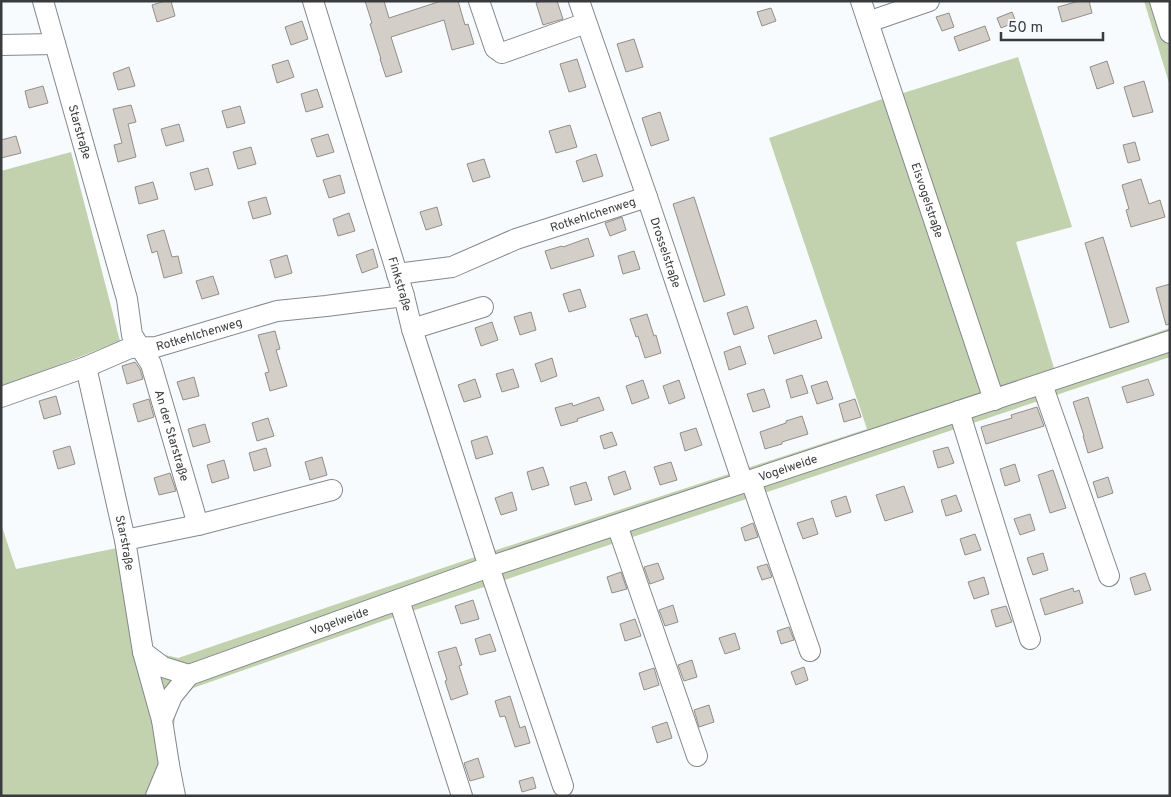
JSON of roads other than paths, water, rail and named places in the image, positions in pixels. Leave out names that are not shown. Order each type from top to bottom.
[{"type":"street","name":"Starstraße","points":[[43,1],[127,298],[132,335],[141,348]]},
{"type":"street","name":"Finkstraße","points":[[313,1],[404,296],[412,329],[489,568],[563,786]]},
{"type":"street","points":[[480,1],[495,48],[502,53],[586,23]]},
{"type":"street","name":"Drosselstraße","points":[[579,1],[747,482],[810,651]]},
{"type":"street","name":"Eisvogelstraße","points":[[861,1],[994,400]]},
{"type":"street","points":[[868,22],[929,1]]},
{"type":"street","points":[[1160,1],[1170,34]]},
{"type":"street","points":[[1,45],[55,44]]},
{"type":"street","name":"Rotkehlchenweg","points":[[397,274],[452,267],[516,239],[647,197]]},
{"type":"street","name":"Rotkehlchenweg","points":[[1,396],[86,367],[130,348],[156,347],[277,311],[404,296]]},
{"type":"street","points":[[412,329],[483,307]]},
{"type":"street","name":"Vogelweide","points":[[189,675],[489,568],[1170,341]]},
{"type":"street","name":"An der Starstraße","points":[[141,348],[151,364],[198,525]]},
{"type":"street","name":"Starstraße","points":[[86,367],[125,540],[143,652],[162,720]]},
{"type":"street","points":[[1042,384],[1109,576]]},
{"type":"street","points":[[959,411],[1030,638]]},
{"type":"street","points":[[125,540],[198,525],[332,490]]},
{"type":"street","points":[[617,525],[697,756]]},
{"type":"street","points":[[399,600],[462,796]]},
{"type":"street","points":[[143,652],[163,667],[189,675],[172,696],[162,720],[175,796]]},
{"type":"street","points":[[156,796],[169,765]]}]
